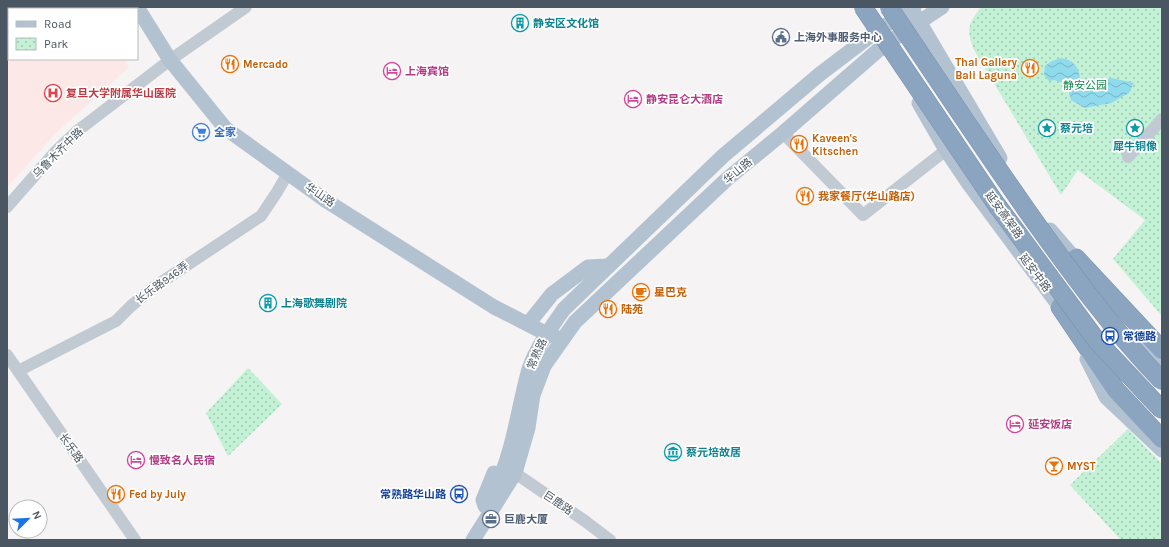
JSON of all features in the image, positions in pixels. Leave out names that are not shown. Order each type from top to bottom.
[{"type":"highway","name":"延安高架路","points":[[863,7],[996,204],[1097,341],[1162,410]]},
{"type":"highway","name":"延安高架路","points":[[888,7],[1002,176],[1062,259],[1113,326],[1162,381]]},
{"type":"highway","points":[[1076,258],[1162,350]]},
{"type":"highway","points":[[1060,307],[1116,390],[1162,439]]},
{"type":"main road","name":"华山路","points":[[138,7],[170,60],[225,128],[325,200],[494,306],[547,334],[563,340],[575,322],[727,179],[884,46],[942,7]]},
{"type":"main road","name":"延安中路","points":[[853,7],[884,46],[946,150],[969,184],[1060,307],[1162,418]]},
{"type":"main road","name":"华山路","points":[[547,334],[564,308],[714,164],[820,74],[874,33],[912,7]]},
{"type":"main road","points":[[912,7],[919,22],[1000,159],[1054,235],[1076,258],[1127,323],[1162,362]]},
{"type":"main road","points":[[1076,258],[1110,284],[1162,346]]},
{"type":"main road","points":[[528,324],[552,294],[588,267],[608,266]]},
{"type":"main road","points":[[1060,307],[1106,396],[1162,450]]},
{"type":"main road","name":"常熟路","points":[[462,540],[509,472],[530,368],[547,334]]},
{"type":"main road","name":"常熟路","points":[[485,506],[483,500],[497,466],[523,367],[536,339],[547,334]]},
{"type":"main road","name":"常熟路","points":[[473,540],[509,472],[528,428],[533,394],[544,366],[563,340]]},
{"type":"street","name":"乌鲁木齐中路","points":[[7,207],[57,150],[76,132],[170,60],[246,7]]},
{"type":"street","points":[[1128,157],[1162,119]]},
{"type":"street","points":[[783,133],[863,215],[946,150]]},
{"type":"street","name":"长乐路946弄","points":[[18,371],[116,321],[154,287],[261,216],[288,173]]},
{"type":"street","name":"长乐路","points":[[7,355],[135,540]]},
{"type":"street","name":"巨鹿路","points":[[509,472],[585,521],[610,540]]},
{"type":"shaded area","name":"复旦大学附属华山医院","points":[[7,7],[101,7],[8,8],[8,60],[126,60],[129,67],[56,133],[7,187]]},
{"type":"green space","name":"静安公园","points":[[981,7],[1162,7],[1162,316],[1113,259],[1145,220],[1078,170],[1061,195],[974,50],[969,32],[973,18]]},
{"type":"green space","points":[[248,368],[282,404],[228,456],[206,413]]},
{"type":"green space","points":[[1128,429],[1162,464],[1162,540],[1121,540],[1070,485]]},
{"type":"water","points":[[1061,58],[1069,60],[1076,66],[1080,78],[1091,81],[1112,78],[1134,83],[1129,93],[1111,103],[1085,108],[1071,100],[1067,84],[1054,80],[1049,81],[1044,75],[1045,66],[1052,61]]},
{"type":"place","name":"静安区文化馆","points":[[520,23]]},
{"type":"place","name":"上海外事服务中心","points":[[781,37]]},
{"type":"place","name":"Mercado","points":[[230,64]]},
{"type":"place","name":"Thai Gallery Bali Laguna","points":[[1030,68]]},
{"type":"place","name":"上海宾馆","points":[[392,71]]},
{"type":"place","name":"复旦大学附属华山医院","points":[[53,93]]},
{"type":"place","name":"静安昆仑大酒店","points":[[633,99]]},
{"type":"place","name":"蔡元培","points":[[1047,128]]},
{"type":"place","name":"犀牛铜像","points":[[1135,128]]},
{"type":"place","name":"全家","points":[[201,132]]},
{"type":"place","name":"Kaveen's Kitschen","points":[[799,144]]},
{"type":"place","name":"我家餐厅(华山路店)","points":[[805,196]]},
{"type":"place","name":"星巴克","points":[[641,292]]},
{"type":"place","name":"上海歌舞剧院","points":[[268,303]]},
{"type":"place","name":"陆苑","points":[[608,309]]},
{"type":"place","name":"常德路","points":[[1110,336]]},
{"type":"place","name":"延安饭店","points":[[1015,424]]},
{"type":"place","name":"蔡元培故居","points":[[673,452]]},
{"type":"place","name":"慢致名人民宿","points":[[136,460]]},
{"type":"place","name":"MYST","points":[[1054,466]]},
{"type":"place","name":"Fed by July","points":[[116,494]]},
{"type":"place","name":"常熟路华山路","points":[[459,494]]},
{"type":"place","name":"巨鹿大厦","points":[[491,519]]}]
